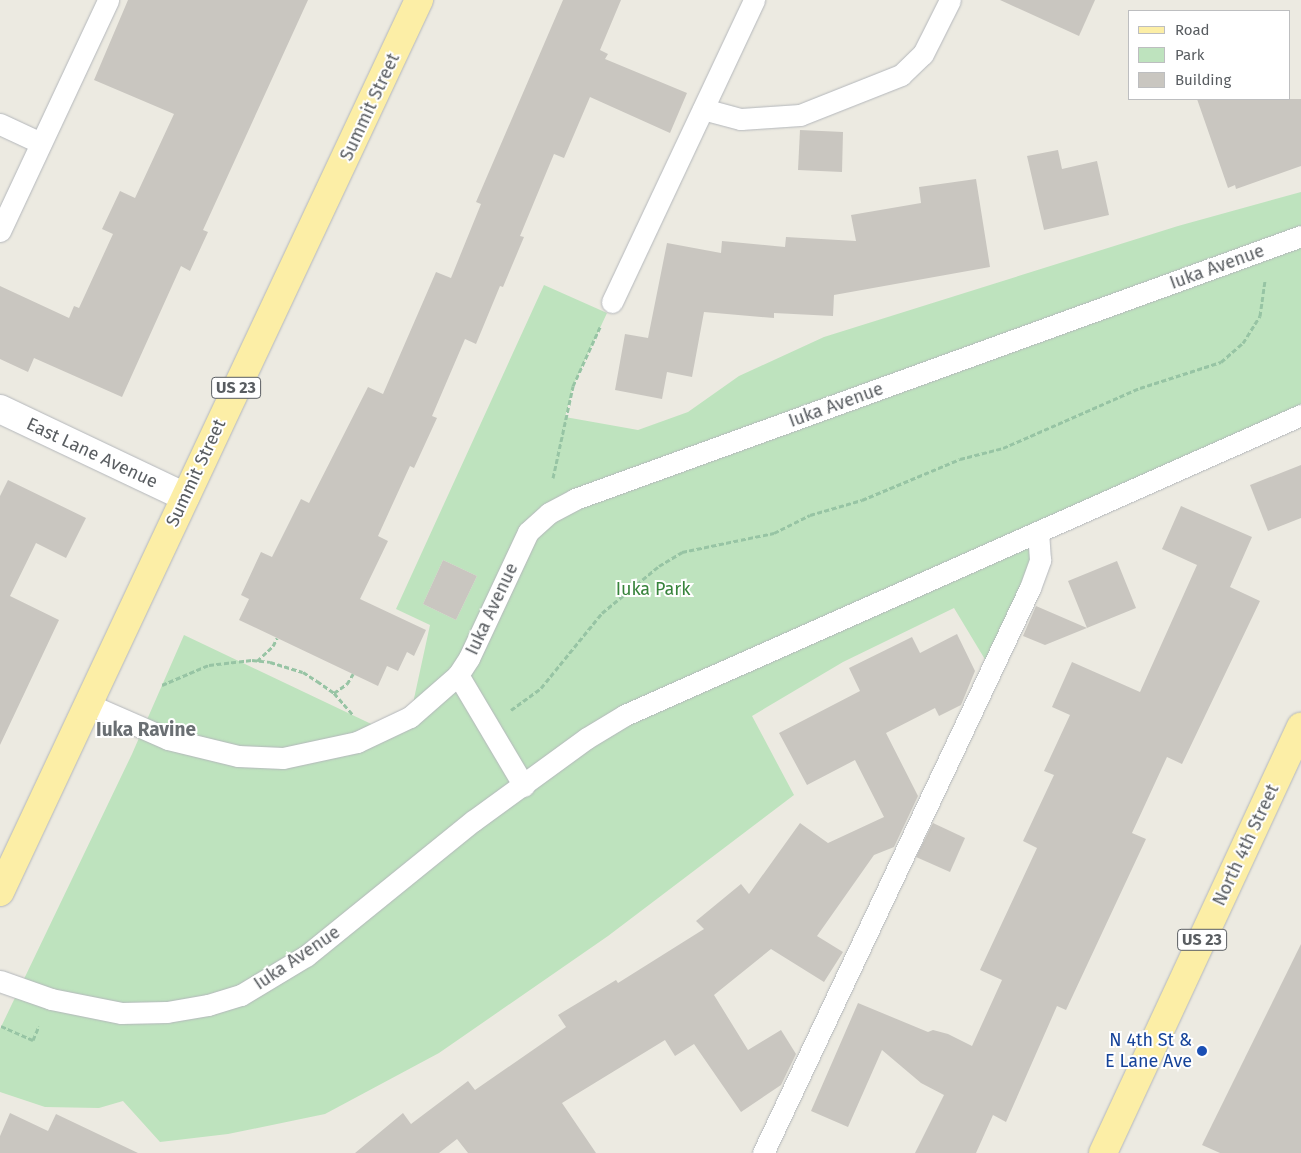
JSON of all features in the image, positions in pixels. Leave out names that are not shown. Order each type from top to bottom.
[{"type":"main road","name":"Summit Street","points":[[0,892],[419,0]]},
{"type":"main road","name":"North 4th Street","points":[[1103,1153],[1301,727]]},
{"type":"street","name":"East Lane Avenue","points":[[0,409],[185,497]]},
{"type":"lane","points":[[0,231],[108,0]]},
{"type":"lane","points":[[612,302],[754,0]]},
{"type":"lane","points":[[703,109],[741,119],[800,115],[901,76],[923,54],[950,0]]},
{"type":"lane","points":[[0,124],[41,143]]},
{"type":"lane","name":"Iuka Avenue","points":[[88,704],[168,739],[238,756],[276,758],[312,754],[367,738],[410,717],[458,675],[473,650],[528,532],[549,513],[575,499],[1301,236]]},
{"type":"lane","name":"Iuka Avenue","points":[[0,981],[51,999],[121,1013],[167,1012],[208,1005],[241,995],[306,956],[473,822],[625,715],[1301,415]]},
{"type":"lane","points":[[763,1153],[1030,588],[1040,560],[1038,532]]},
{"type":"lane","name":"Iuka Avenue","points":[[458,675],[524,786]]},
{"type":"path","points":[[489,727],[541,688],[602,613],[659,566],[682,552],[774,534],[810,515],[862,500],[960,459],[1003,448],[1140,388],[1221,362],[1243,343],[1260,316],[1265,288],[1263,250]]},
{"type":"path","points":[[549,513],[558,447],[573,386],[612,302]]},
{"type":"path","points":[[257,661],[273,646],[276,638]]},
{"type":"path","points":[[162,686],[209,665],[257,661],[303,672],[334,693],[367,738]]},
{"type":"path","points":[[334,693],[347,684],[352,674]]},
{"type":"green space","name":"Iuka Park","points":[[1301,192],[1301,415],[1038,532],[1040,544],[992,671],[954,608],[843,662],[752,716],[794,795],[608,936],[439,1053],[325,1114],[228,1134],[160,1142],[123,1101],[99,1108],[45,1107],[0,1092],[0,1029],[132,754],[184,635],[386,731],[410,717],[430,625],[396,609],[544,285],[607,313],[573,386],[565,417],[638,430],[688,412],[739,376],[824,337],[1178,226]],"holes":[[[443,560],[477,576],[456,620],[423,604]]]},
{"type":"building","points":[[128,0],[308,0],[203,230],[208,232],[190,271],[181,266],[122,397],[34,358],[28,372],[0,359],[0,286],[69,318],[74,306],[79,308],[113,234],[102,229],[120,191],[135,198],[174,114],[94,80]]},
{"type":"building","points":[[563,0],[621,0],[600,50],[608,54],[605,59],[687,93],[670,133],[590,97],[564,158],[554,154],[520,236],[524,237],[503,287],[500,286],[476,344],[465,339],[432,416],[437,418],[414,468],[410,466],[378,536],[388,541],[360,599],[426,630],[414,656],[407,652],[398,671],[387,666],[378,686],[239,620],[249,599],[241,595],[261,552],[272,557],[301,499],[309,503],[368,387],[383,394],[436,272],[451,278],[481,204],[476,202]]},
{"type":"building","points":[[1000,0],[1095,0],[1079,36]]},
{"type":"building","points":[[1301,99],[1301,166],[1236,189],[1235,185],[1228,188],[1197,100]]},
{"type":"building","points":[[800,130],[843,132],[842,172],[798,170]]},
{"type":"building","points":[[1058,150],[1062,169],[1097,161],[1109,215],[1044,230],[1027,156]]},
{"type":"building","points":[[976,179],[990,267],[834,295],[833,316],[774,313],[774,318],[704,312],[692,377],[667,372],[662,399],[615,390],[625,334],[648,338],[667,243],[721,253],[722,241],[785,247],[786,237],[856,241],[851,215],[921,203],[919,187]]},
{"type":"building","points":[[1301,465],[1301,518],[1268,531],[1250,485]]},
{"type":"building","points":[[8,480],[86,518],[66,558],[36,543],[10,596],[59,620],[0,745],[0,496]]},
{"type":"building","points":[[1181,506],[1252,537],[1230,587],[1260,601],[1182,764],[1167,757],[1132,833],[1146,839],[1066,1010],[1057,1006],[1006,1122],[993,1115],[976,1153],[915,1153],[944,1095],[921,1083],[882,1050],[848,1127],[811,1111],[858,1003],[928,1032],[933,1030],[948,1034],[972,1046],[1002,980],[980,970],[1037,848],[1023,841],[1054,775],[1044,771],[1070,715],[1052,707],[1072,662],[1140,692],[1197,565],[1162,549]]},
{"type":"building","points":[[443,560],[477,576],[456,620],[423,604]]},
{"type":"building","points":[[1117,561],[1136,608],[1087,628],[1068,581]]},
{"type":"building","points":[[1036,606],[1087,628],[1045,645],[1023,636]]},
{"type":"building","points":[[957,634],[975,671],[961,705],[939,716],[935,708],[886,733],[918,796],[894,847],[874,855],[817,936],[843,952],[824,982],[771,949],[714,995],[748,1050],[781,1030],[796,1054],[781,1085],[741,1112],[694,1044],[675,1056],[665,1040],[562,1103],[596,1153],[468,1153],[457,1139],[439,1153],[355,1153],[403,1113],[411,1124],[468,1081],[475,1090],[566,1027],[558,1015],[616,980],[618,983],[704,929],[696,921],[741,884],[749,894],[800,823],[828,843],[884,817],[855,760],[807,785],[779,733],[860,691],[849,668],[912,637],[920,653]]},
{"type":"building","points":[[933,823],[965,838],[950,872],[916,857]]},
{"type":"building","points":[[1301,944],[1301,1153],[1220,1153],[1202,1145]]},
{"type":"building","points":[[10,1113],[48,1131],[56,1114],[138,1153],[0,1153],[0,1136]]},
{"type":"place","name":"N 4th St & E Lane Ave","points":[[1202,1051]]},
{"type":"district","name":"Iuka Ravine","points":[[146,730]]}]
